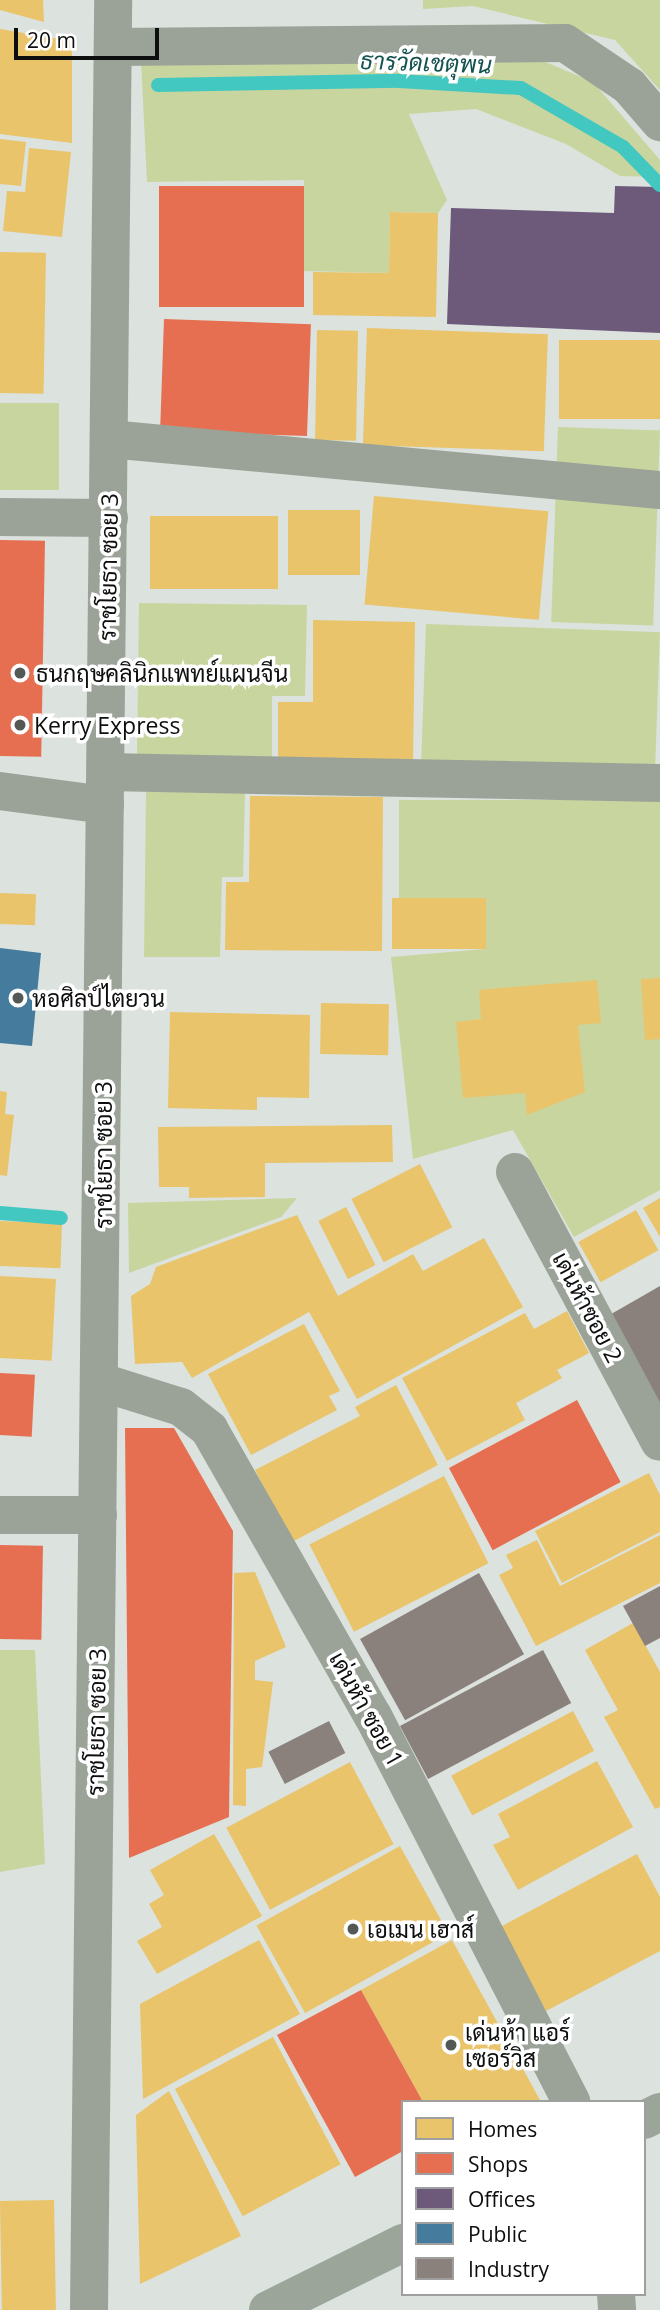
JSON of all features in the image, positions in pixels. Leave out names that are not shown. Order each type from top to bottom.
[{"type":"main road","points":[[268,2310],[401,2244]]},
{"type":"street","name":"ราชโยธา ซอย 3","points":[[89,2310],[101,1382],[113,0]]},
{"type":"street","points":[[113,47],[565,43],[629,86],[660,122]]},
{"type":"street","points":[[109,439],[660,490]]},
{"type":"street","points":[[0,517],[108,518]]},
{"type":"street","points":[[0,791],[660,783]]},
{"type":"street","name":"เด่นห้าซอย 2","points":[[515,1171],[660,1442]]},
{"type":"street","name":"เด่นห้า ซอย 1","points":[[101,1382],[181,1407],[209,1429],[373,1716],[570,2100]]},
{"type":"street","points":[[0,1515],[98,1515]]},
{"type":"green space","points":[[423,0],[660,0],[660,90],[615,40],[473,6],[423,9]]},
{"type":"green space","points":[[524,53],[593,82],[660,160],[660,177],[620,176],[566,144],[476,109],[409,114],[447,200],[438,213],[390,212],[389,273],[304,271],[304,180],[147,182],[141,60]]},
{"type":"green space","points":[[0,403],[59,403],[59,490],[0,490]]},
{"type":"green space","points":[[558,427],[660,431],[653,625],[551,622]]},
{"type":"green space","points":[[139,603],[307,605],[305,696],[272,696],[272,760],[137,758]]},
{"type":"green space","points":[[426,624],[660,632],[655,774],[421,766]]},
{"type":"green space","points":[[146,791],[245,792],[243,877],[222,877],[220,957],[144,957]]},
{"type":"green space","points":[[399,800],[660,800],[660,1190],[574,1237],[513,1130],[413,1159],[391,957],[485,949],[485,898],[399,899]]},
{"type":"green space","points":[[297,1198],[281,1217],[129,1273],[128,1203]]},
{"type":"green space","points":[[0,1650],[35,1650],[45,1864],[0,1872]]},
{"type":"building: Homes","points":[[0,0],[43,0],[44,22],[0,10]]},
{"type":"building: Homes","points":[[0,29],[72,41],[72,143],[0,134]]},
{"type":"building: Homes","points":[[0,139],[26,142],[21,186],[0,184]]},
{"type":"building: Homes","points":[[29,148],[71,152],[62,237],[3,231],[7,191],[25,192]]},
{"type":"building: Homes","points":[[390,212],[438,213],[436,317],[313,315],[313,272],[389,273]]},
{"type":"building: Homes","points":[[0,252],[46,253],[44,394],[0,393]]},
{"type":"building: Homes","points":[[367,328],[548,334],[544,451],[363,445]]},
{"type":"building: Homes","points":[[317,330],[358,331],[356,441],[315,440]]},
{"type":"building: Homes","points":[[559,340],[660,340],[660,419],[559,419]]},
{"type":"building: Homes","points":[[374,496],[548,511],[539,620],[365,605]]},
{"type":"building: Homes","points":[[288,510],[360,510],[360,575],[288,575]]},
{"type":"building: Homes","points":[[150,516],[278,516],[278,589],[150,589]]},
{"type":"building: Homes","points":[[313,620],[415,622],[413,763],[278,762],[278,702],[313,702]]},
{"type":"building: Homes","points":[[250,796],[383,797],[382,951],[225,950],[226,882],[249,882]]},
{"type":"building: Homes","points":[[0,893],[36,894],[35,925],[0,924]]},
{"type":"building: Homes","points":[[392,898],[486,898],[486,949],[392,949]]},
{"type":"building: Homes","points":[[660,978],[660,1039],[645,1040],[641,979]]},
{"type":"building: Homes","points":[[597,980],[601,1023],[578,1025],[585,1092],[527,1115],[525,1093],[463,1098],[456,1022],[481,1019],[479,990]]},
{"type":"building: Homes","points":[[321,1003],[389,1004],[388,1055],[320,1054]]},
{"type":"building: Homes","points":[[170,1012],[310,1015],[309,1098],[257,1097],[257,1110],[168,1108]]},
{"type":"building: Homes","points":[[0,1091],[7,1092],[5,1114],[14,1115],[7,1176],[0,1175]]},
{"type":"building: Homes","points":[[392,1125],[393,1162],[265,1163],[265,1197],[189,1198],[189,1187],[159,1187],[158,1127]]},
{"type":"building: Homes","points":[[420,1164],[452,1227],[384,1262],[351,1199]]},
{"type":"building: Homes","points":[[660,1198],[660,1237],[643,1208]]},
{"type":"building: Homes","points":[[346,1207],[376,1265],[348,1279],[318,1221]]},
{"type":"building: Homes","points":[[636,1210],[658,1250],[601,1282],[578,1242]]},
{"type":"building: Homes","points":[[297,1215],[338,1296],[413,1254],[423,1271],[484,1238],[523,1307],[357,1399],[309,1312],[192,1378],[182,1362],[135,1364],[131,1296],[150,1284],[156,1267]]},
{"type":"building: Homes","points":[[0,1221],[62,1223],[60,1268],[0,1266]]},
{"type":"building: Homes","points":[[0,1276],[56,1279],[52,1361],[0,1358]]},
{"type":"building: Homes","points":[[567,1311],[589,1353],[557,1370],[562,1378],[516,1403],[525,1420],[447,1461],[402,1378],[525,1313],[534,1329]]},
{"type":"building: Homes","points":[[304,1324],[340,1391],[329,1396],[337,1410],[251,1455],[208,1374]]},
{"type":"building: Homes","points":[[396,1385],[438,1465],[292,1542],[255,1470],[360,1416],[355,1407]]},
{"type":"building: Homes","points":[[649,1473],[660,1495],[660,1532],[562,1583],[535,1531]]},
{"type":"building: Homes","points":[[444,1476],[488,1563],[354,1632],[309,1545]]},
{"type":"building: Homes","points":[[660,1535],[660,1583],[536,1646],[499,1575],[513,1568],[506,1555],[537,1540],[560,1586]]},
{"type":"building: Homes","points":[[255,1572],[286,1647],[255,1661],[255,1680],[273,1682],[262,1767],[246,1769],[246,1806],[233,1805],[234,1573]]},
{"type":"building: Homes","points":[[633,1623],[660,1672],[660,1807],[655,1809],[604,1717],[618,1710],[585,1650]]},
{"type":"building: Homes","points":[[573,1711],[594,1751],[472,1816],[451,1776]]},
{"type":"building: Homes","points":[[597,1761],[633,1827],[518,1890],[493,1845],[510,1837],[498,1814]]},
{"type":"building: Homes","points":[[350,1762],[394,1844],[270,1910],[226,1828]]},
{"type":"building: Homes","points":[[214,1834],[262,1916],[157,1974],[137,1941],[162,1927],[149,1904],[164,1895],[150,1870]]},
{"type":"building: Homes","name":"เอเมน เฮาส์","points":[[400,1846],[448,1933],[305,2013],[257,1926]]},
{"type":"building: Homes","points":[[637,1854],[660,1897],[660,1951],[546,2011],[500,1927]]},
{"type":"building: Homes","points":[[259,1940],[300,2014],[143,2099],[140,2004]]},
{"type":"building: Homes","name":"เด่นห้า แอร์ เซอร์วิส","points":[[452,1940],[540,2100],[422,2100],[361,1990]]},
{"type":"building: Homes","points":[[273,2037],[341,2164],[243,2216],[175,2089]]},
{"type":"building: Homes","points":[[169,2091],[241,2236],[140,2284],[136,2115]]},
{"type":"building: Homes","points":[[54,2200],[56,2310],[2,2310],[0,2201]]},
{"type":"building: Shops","points":[[159,186],[304,186],[304,307],[159,307]]},
{"type":"building: Shops","points":[[164,319],[311,324],[307,436],[160,431]]},
{"type":"building: Shops","points":[[0,540],[45,541],[41,757],[0,756]]},
{"type":"building: Shops","points":[[0,1373],[35,1375],[32,1437],[0,1435]]},
{"type":"building: Shops","points":[[577,1400],[621,1482],[493,1550],[449,1468]]},
{"type":"building: Shops","points":[[125,1428],[174,1428],[233,1531],[229,1817],[129,1858]]},
{"type":"building: Shops","points":[[0,1545],[43,1546],[41,1640],[0,1639]]},
{"type":"building: Shops","points":[[361,1990],[422,2100],[401,2100],[401,2152],[355,2177],[277,2035]]},
{"type":"building: Offices","points":[[615,186],[660,187],[660,333],[447,324],[451,208],[614,213]]},
{"type":"building: Public","name":"หอศิลป์ไตยวน","points":[[0,948],[41,953],[32,1046],[0,1043]]},
{"type":"building: Industry","points":[[660,1286],[660,1422],[606,1317]]},
{"type":"building: Industry","points":[[479,1573],[524,1654],[405,1720],[360,1639]]},
{"type":"building: Industry","points":[[660,1586],[660,1638],[645,1646],[623,1606]]},
{"type":"building: Industry","points":[[543,1650],[571,1703],[428,1779],[400,1726]]},
{"type":"building: Industry","points":[[329,1721],[345,1753],[285,1784],[268,1752]]},
{"type":"waterway","name":"ธารวัดเชตุพน","points":[[158,85],[399,81],[521,88],[623,147],[660,185]]},
{"type":"waterway","points":[[0,1213],[61,1218]]},
{"type":"place","name":"ธนกฤษคลินิกแพทย์แผนจีน","points":[[20,673]]},
{"type":"place","name":"Kerry Express","points":[[20,725]]},
{"type":"place","name":"หอศิลป์ไตยวน","points":[[18,998]]},
{"type":"place","name":"เอเมน เฮาส์","points":[[353,1929]]},
{"type":"place","name":"เด่นห้า แอร์ เซอร์วิส","points":[[451,2045]]}]
